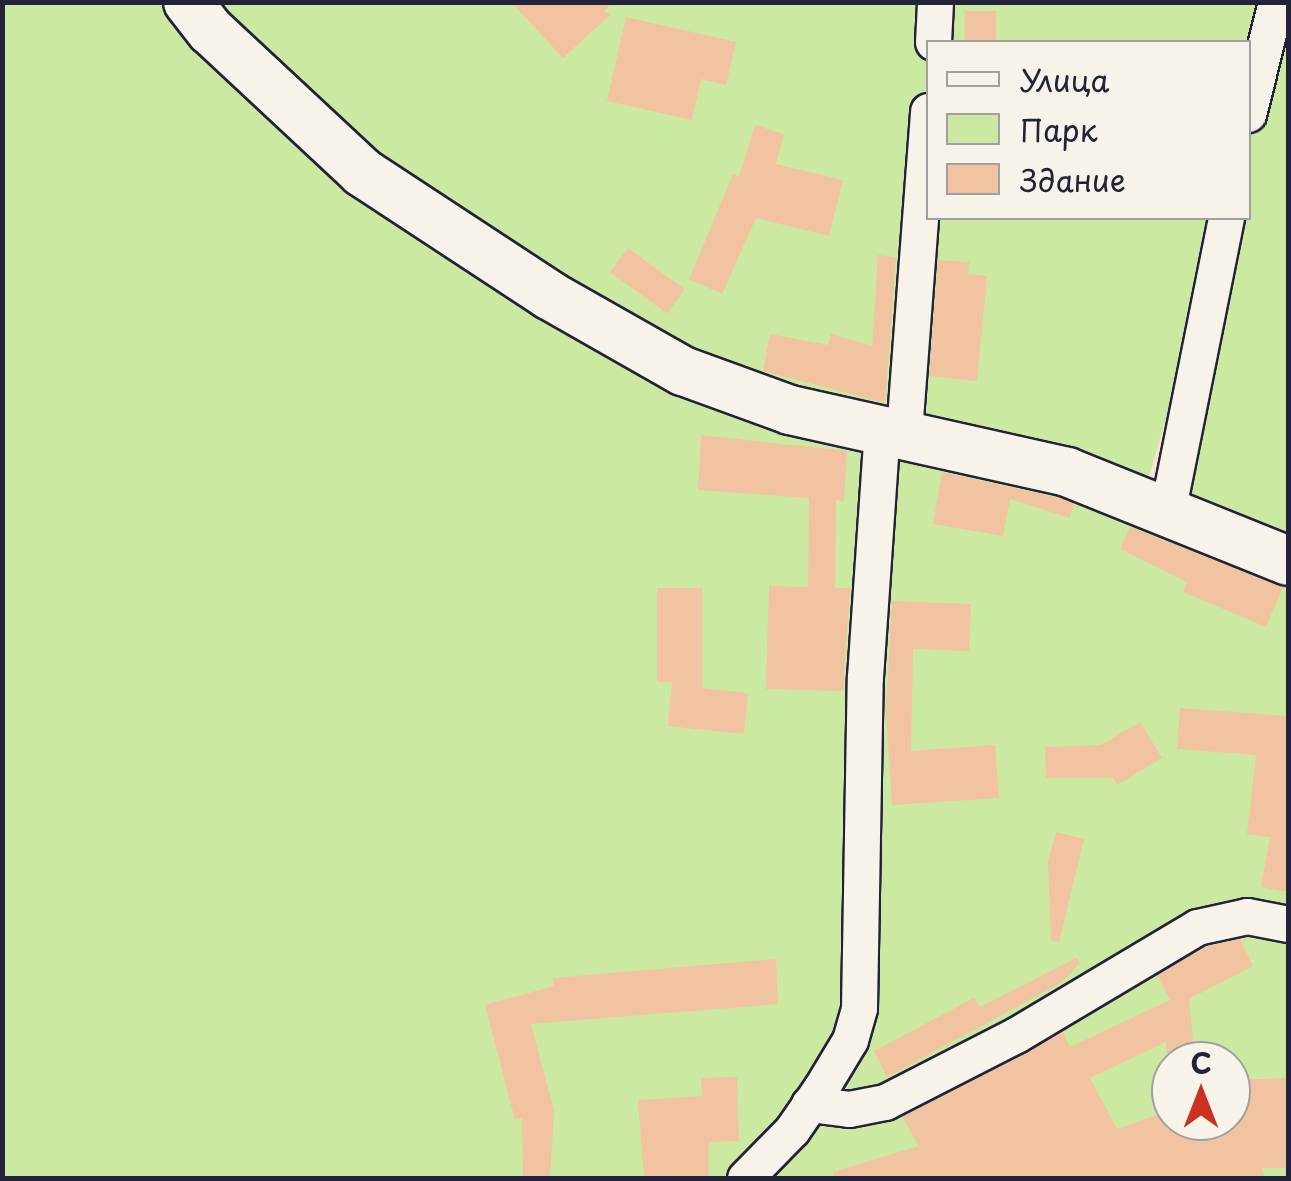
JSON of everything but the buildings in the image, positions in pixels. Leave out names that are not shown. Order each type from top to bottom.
[{"type":"street","points":[[188,2],[210,32],[362,172],[550,295],[733,394],[1068,472],[1168,508],[1288,561]]},
{"type":"street","points":[[933,40],[935,2]]},
{"type":"street","points":[[1251,102],[1276,2]]},
{"type":"street","points":[[744,1178],[809,1104],[850,1040],[860,1008],[865,677],[926,129]]},
{"type":"street","points":[[1168,508],[1226,220]]},
{"type":"street","points":[[809,1104],[849,1109],[885,1102],[1016,1035],[1197,927],[1246,916],[1288,924]]},
{"type":"green space","points":[[2,3],[1288,3],[1288,1178],[3,1178]],"holes":[[[1168,412],[1188,415],[1179,468],[1208,528],[1033,457],[1149,476]]]}]
